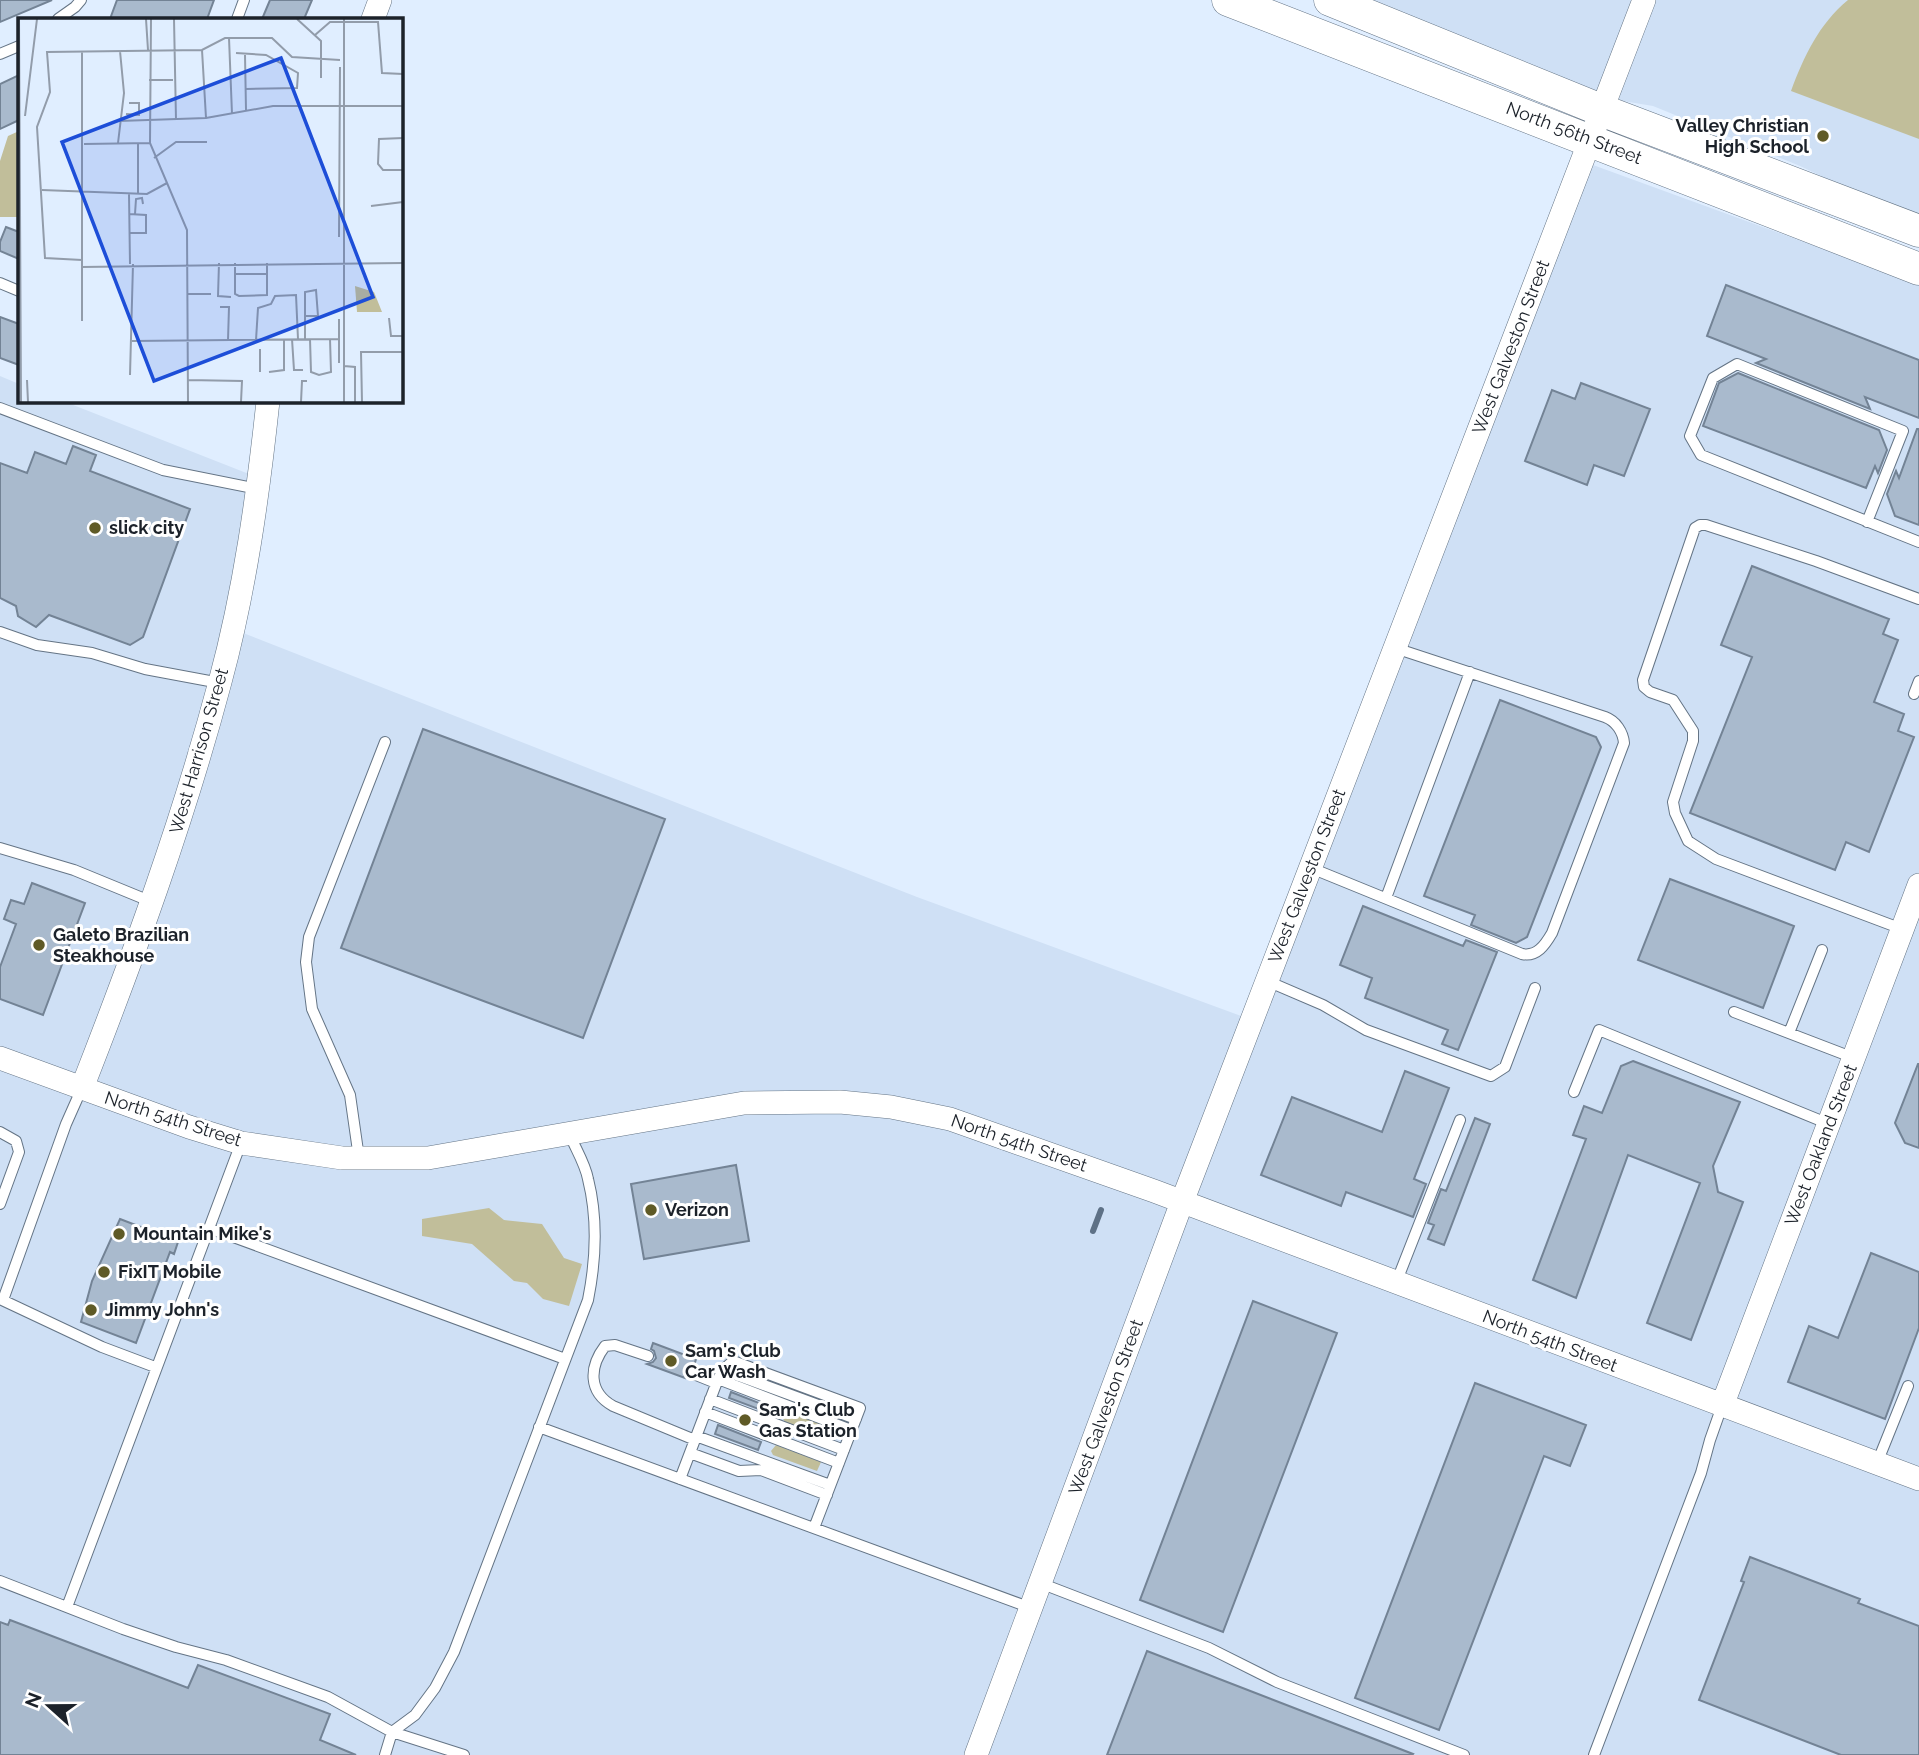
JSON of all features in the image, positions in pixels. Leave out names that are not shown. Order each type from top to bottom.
[{"type":"main road","name":"North 56th Street","points":[[1228,0],[1919,231]]},
{"type":"main road","name":"North 56th Street","points":[[1331,0],[1596,125],[1919,269]]},
{"type":"street","points":[[373,18],[380,0]]},
{"type":"street","name":"West Galveston Street","points":[[976,1755],[1182,1202],[1644,0]]},
{"type":"street","name":"West Harrison Street","points":[[82,1088],[179,824],[220,683],[233,629],[258,489],[268,402]]},
{"type":"street","name":"West Oakland Street","points":[[1722,1406],[1854,1058],[1910,922],[1919,885]]},
{"type":"street","name":"North 54th Street","points":[[0,1058],[189,1127],[241,1143],[342,1158],[428,1158],[744,1103],[828,1101],[865,1104],[950,1119],[1182,1202],[1919,1479]]},
{"type":"lane","points":[[59,18],[80,0]]},
{"type":"lane","points":[[237,18],[244,0]]},
{"type":"lane","points":[[0,54],[18,46]]},
{"type":"lane","points":[[0,284],[18,291]]},
{"type":"lane","points":[[1867,522],[1903,431],[1737,364],[1713,378],[1690,436],[1700,455],[1867,522],[1919,542]]},
{"type":"lane","points":[[0,408],[163,470],[258,489]]},
{"type":"lane","points":[[1910,922],[1716,859],[1692,845],[1682,830],[1673,802],[1693,741],[1693,731],[1673,700],[1650,692],[1644,687],[1643,680],[1695,528],[1700,525],[1706,524],[1816,561],[1919,599]]},
{"type":"lane","points":[[0,632],[37,645],[92,653],[145,668],[220,683]]},
{"type":"lane","points":[[1311,868],[1522,954],[1535,953],[1552,933],[1619,756],[1623,737],[1611,719],[1395,648]]},
{"type":"lane","points":[[1386,898],[1470,672]]},
{"type":"lane","points":[[1914,694],[1919,681]]},
{"type":"lane","points":[[359,1158],[351,1095],[312,1009],[306,962],[309,937],[385,742]]},
{"type":"lane","points":[[0,848],[74,870],[152,902]]},
{"type":"lane","points":[[1789,1033],[1822,950]]},
{"type":"lane","points":[[1267,981],[1323,1005],[1366,1030],[1491,1076],[1505,1067],[1535,988]]},
{"type":"lane","points":[[1734,1012],[1854,1058]]},
{"type":"lane","points":[[1574,1092],[1599,1030],[1829,1125]]},
{"type":"lane","points":[[82,1088],[66,1124],[2,1300],[90,1342],[155,1367]]},
{"type":"lane","points":[[1396,1283],[1460,1120]]},
{"type":"lane","points":[[0,1132],[16,1141],[19,1152],[0,1204]]},
{"type":"lane","points":[[385,1755],[392,1732],[415,1714],[435,1688],[454,1652],[588,1300],[594,1273],[595,1217],[588,1176],[569,1133]]},
{"type":"lane","points":[[67,1607],[241,1143]]},
{"type":"lane","points":[[209,1228],[565,1359]]},
{"type":"lane","points":[[648,1356],[615,1345],[605,1346],[594,1365],[593,1382],[603,1400],[612,1406],[829,1490]]},
{"type":"lane","points":[[680,1479],[719,1377],[733,1361],[860,1408],[814,1528]]},
{"type":"lane","points":[[691,1373],[719,1377],[854,1425]]},
{"type":"lane","points":[[1877,1463],[1908,1385]]},
{"type":"lane","points":[[710,1399],[844,1450]]},
{"type":"lane","points":[[1594,1755],[1702,1473],[1722,1406]]},
{"type":"lane","points":[[705,1412],[839,1463]]},
{"type":"lane","points":[[540,1427],[1031,1608]]},
{"type":"lane","points":[[690,1453],[739,1471],[761,1470],[829,1490]]},
{"type":"lane","points":[[0,1581],[123,1629],[226,1660],[328,1698],[392,1732],[464,1755]]},
{"type":"lane","points":[[1041,1583],[1209,1648],[1278,1682],[1464,1755]]},
{"type":"shaded area","name":"Valley Christian High School","points":[[1354,0],[1919,0],[1919,222],[1800,166],[1653,106],[1611,99]]},
{"type":"shaded area","points":[[1848,0],[1919,0],[1919,139],[1791,91],[1814,41],[1829,19]]},
{"type":"shaded area","points":[[18,131],[18,217],[0,217],[0,161],[8,136]]},
{"type":"shaded area","points":[[1593,165],[1919,284],[1919,1755],[0,1755],[0,376],[18,384],[18,402],[66,402],[259,478],[233,629],[917,897],[1252,1020],[1226,1090]]},
{"type":"shaded area","points":[[489,1208],[504,1220],[542,1224],[564,1258],[582,1264],[569,1306],[543,1299],[527,1283],[514,1281],[472,1244],[422,1236],[422,1219]]},
{"type":"shaded area","points":[[788,1412],[833,1429],[829,1439],[785,1422],[782,1417]]},
{"type":"shaded area","points":[[776,1445],[821,1462],[817,1471],[773,1455],[771,1451]]},
{"type":"building","points":[[0,0],[52,0],[0,22]]},
{"type":"building","points":[[117,0],[214,0],[207,18],[110,18]]},
{"type":"building","points":[[270,0],[312,0],[304,18],[262,18]]},
{"type":"building","points":[[18,75],[18,120],[0,129],[0,84]]},
{"type":"building","points":[[6,227],[18,232],[18,259],[0,251],[0,242]]},
{"type":"building","points":[[1726,285],[1919,360],[1919,418],[1865,397],[1870,409],[1756,363],[1766,359],[1707,336]]},
{"type":"building","points":[[0,317],[18,324],[18,365],[0,358]]},
{"type":"building","points":[[1738,373],[1879,430],[1887,450],[1878,473],[1875,466],[1866,488],[1703,426],[1719,383]]},
{"type":"building","points":[[1581,383],[1650,409],[1624,476],[1594,465],[1587,485],[1525,461],[1552,390],[1575,399]]},
{"type":"building","points":[[1917,429],[1919,525],[1895,516],[1887,494],[1896,471],[1899,478]]},
{"type":"building","name":"slick city","points":[[73,446],[96,455],[90,471],[190,509],[143,637],[130,645],[49,615],[36,627],[18,616],[16,606],[0,598],[0,463],[27,473],[35,452],[66,464]]},
{"type":"building","points":[[1752,566],[1889,619],[1883,634],[1898,640],[1874,702],[1904,714],[1898,731],[1914,737],[1869,852],[1846,842],[1835,870],[1690,813],[1752,657],[1721,645]]},
{"type":"building","points":[[1500,700],[1596,737],[1601,747],[1527,937],[1516,943],[1471,925],[1475,915],[1424,896]]},
{"type":"building","points":[[423,729],[665,819],[583,1038],[341,948]]},
{"type":"building","points":[[1670,879],[1794,926],[1763,1008],[1638,960]]},
{"type":"building","name":"Galeto Brazilian Steakhouse","points":[[32,883],[85,903],[43,1015],[0,999],[0,967],[16,924],[4,919],[11,900],[24,904]]},
{"type":"building","points":[[1363,906],[1463,946],[1466,940],[1497,952],[1458,1050],[1442,1044],[1448,1030],[1365,998],[1372,978],[1340,965]]},
{"type":"building","points":[[1633,1061],[1740,1102],[1713,1166],[1718,1192],[1743,1202],[1691,1340],[1647,1323],[1700,1183],[1628,1155],[1576,1298],[1533,1280],[1586,1139],[1573,1135],[1584,1106],[1602,1113],[1621,1066]]},
{"type":"building","points":[[1918,1064],[1919,1148],[1905,1143],[1895,1123]]},
{"type":"building","points":[[1405,1071],[1449,1088],[1414,1179],[1426,1184],[1413,1217],[1346,1192],[1341,1206],[1261,1175],[1292,1097],[1382,1132]]},
{"type":"building","points":[[1475,1118],[1490,1124],[1444,1245],[1428,1239],[1434,1225],[1428,1223],[1441,1189],[1446,1191]]},
{"type":"building","points":[[736,1165],[749,1241],[644,1259],[631,1184]]},
{"type":"building","points":[[120,1219],[164,1236],[165,1231],[180,1236],[174,1254],[170,1252],[136,1343],[81,1322],[92,1281]]},
{"type":"building","points":[[1871,1253],[1919,1272],[1919,1328],[1885,1419],[1788,1382],[1809,1326],[1838,1338]]},
{"type":"building","points":[[1253,1301],[1337,1333],[1223,1632],[1140,1600]]},
{"type":"building","name":"Sam's Club Car Wash","points":[[653,1343],[696,1359],[694,1366],[689,1365],[684,1369],[685,1378],[647,1364],[656,1358],[651,1349]]},
{"type":"building","points":[[1475,1383],[1586,1425],[1570,1466],[1544,1456],[1439,1730],[1355,1698]]},
{"type":"building","points":[[731,1392],[774,1409],[772,1414],[729,1398]]},
{"type":"building","points":[[718,1425],[761,1442],[758,1450],[715,1434]]},
{"type":"building","points":[[1750,1557],[1860,1599],[1858,1603],[1919,1626],[1919,1755],[1841,1755],[1699,1700],[1744,1582],[1741,1581]]},
{"type":"building","points":[[10,1620],[188,1688],[198,1665],[330,1714],[320,1740],[356,1755],[0,1755],[0,1622],[8,1625]]},
{"type":"building","points":[[1147,1651],[1413,1754],[1107,1755]]},
{"type":"waterway","points":[[1093,1231],[1101,1210]]},
{"type":"place","name":"Valley Christian High School","points":[[1823,136]]},
{"type":"place","name":"slick city","points":[[95,528]]},
{"type":"place","name":"Galeto Brazilian Steakhouse","points":[[39,945]]},
{"type":"place","name":"Verizon","points":[[651,1210]]},
{"type":"place","name":"Mountain Mike's","points":[[119,1234]]},
{"type":"place","name":"FixIT Mobile","points":[[104,1272]]},
{"type":"place","name":"Jimmy John's","points":[[91,1310]]},
{"type":"place","name":"Sam's Club Car Wash","points":[[671,1361]]},
{"type":"place","name":"Sam's Club Gas Station","points":[[745,1420]]}]
